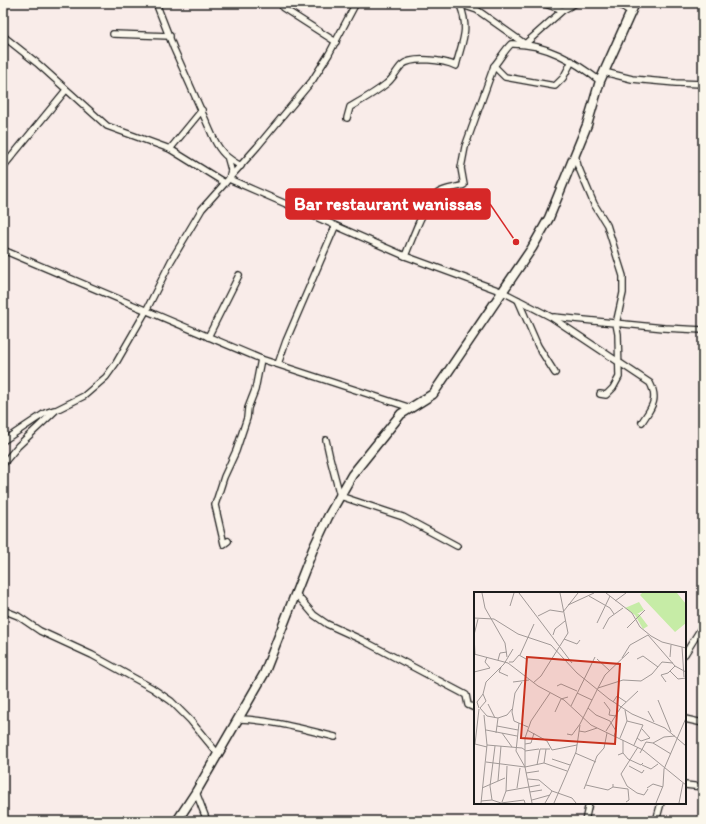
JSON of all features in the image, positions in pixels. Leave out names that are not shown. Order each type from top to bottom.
[{"type":"main road","points":[[177,821],[196,792],[264,674],[313,549],[340,496],[363,460],[401,414],[433,394],[532,248],[549,218],[587,125],[600,81],[635,3]]},
{"type":"street","points":[[156,3],[219,149],[228,159],[241,166]]},
{"type":"street","points":[[286,3],[283,8],[336,42]]},
{"type":"street","points":[[3,442],[45,413],[56,410],[84,396],[106,377],[116,363],[146,311],[171,262],[202,209],[291,108],[312,81],[336,42],[356,3]]},
{"type":"street","points":[[531,3],[542,3],[563,10]]},
{"type":"street","points":[[525,44],[563,10],[576,3]]},
{"type":"street","points":[[612,3],[620,5],[631,12]]},
{"type":"street","points":[[458,4],[477,10],[525,44]]},
{"type":"street","points":[[347,118],[350,107],[388,83],[400,67],[407,62],[416,60],[436,61],[456,66],[466,30],[464,18],[458,4]]},
{"type":"street","points":[[113,34],[170,36]]},
{"type":"street","points":[[3,36],[37,63],[107,126],[170,149],[227,181],[335,227],[405,256],[503,292],[551,317],[647,381],[655,394],[653,405],[642,422]]},
{"type":"street","points":[[405,256],[420,219],[433,198],[439,192],[464,185],[461,168],[465,147],[494,66],[503,52],[511,44],[525,44],[551,51],[572,61],[600,81]]},
{"type":"street","points":[[494,66],[505,78],[556,86],[563,78],[572,61]]},
{"type":"street","points":[[604,72],[632,79],[703,84]]},
{"type":"street","points":[[3,167],[66,90]]},
{"type":"street","points":[[170,149],[202,110]]},
{"type":"street","points":[[575,155],[594,204],[607,225],[622,271],[623,293],[616,324],[618,334],[619,377],[616,384],[608,394],[600,394]]},
{"type":"street","points":[[227,181],[232,170],[228,159]]},
{"type":"street","points":[[278,364],[286,341],[335,227]]},
{"type":"street","points":[[3,250],[261,359],[411,408]]},
{"type":"street","points":[[208,337],[239,275]]},
{"type":"street","points":[[518,300],[538,346],[555,373]]},
{"type":"street","points":[[551,317],[616,324],[703,330]]},
{"type":"street","points":[[228,541],[224,544],[215,506],[224,477],[236,451],[247,418],[248,408],[256,390],[261,359]]},
{"type":"street","points":[[3,464],[18,446],[56,410]]},
{"type":"street","points":[[326,440],[340,496],[402,517],[458,546]]},
{"type":"street","points":[[296,594],[314,615],[327,624],[362,640],[466,695],[468,705],[474,708]]},
{"type":"street","points":[[3,610],[18,616],[40,631],[92,655],[152,688],[171,701],[190,720],[218,754]]},
{"type":"street","points":[[686,652],[703,625]]},
{"type":"street","points":[[239,719],[260,720],[283,724],[335,737]]},
{"type":"street","points":[[686,719],[703,723]]},
{"type":"street","points":[[686,785],[703,787]]},
{"type":"street","points":[[196,792],[207,821]]},
{"type":"street","points":[[585,821],[589,804]]},
{"type":"street","points":[[656,821],[661,804]]},
{"type":"place","name":"Bar restaurant wanissas","points":[[516,242]]}]
